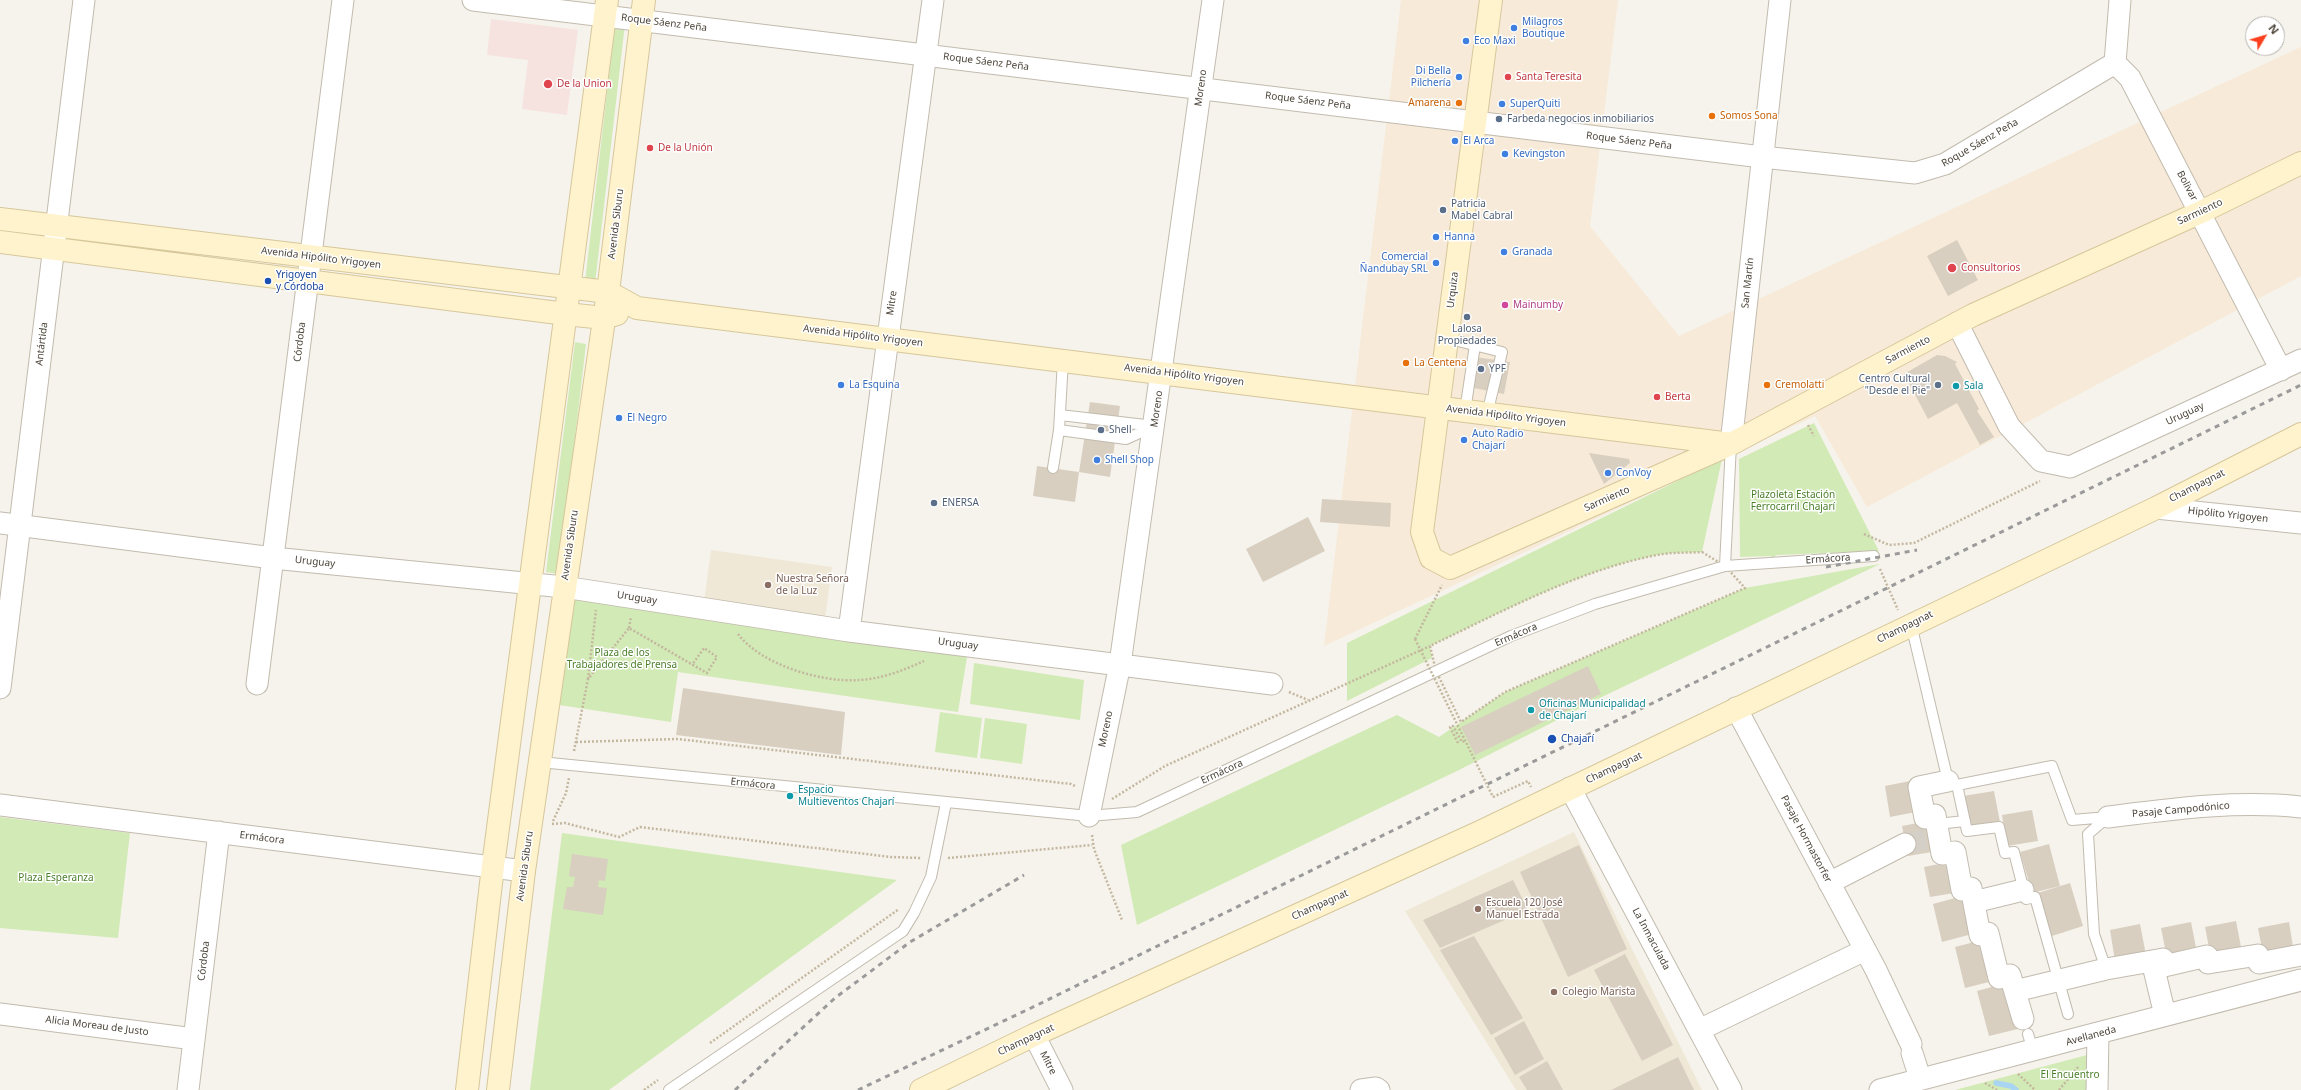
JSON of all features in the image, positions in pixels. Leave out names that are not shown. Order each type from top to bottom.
[{"type":"street","name":"Antártida","points":[[0,688],[10,525],[54,248],[84,0]]},
{"type":"street","name":"Córdoba","points":[[257,684],[343,0]]},
{"type":"street","name":"Roque Sáenz Peña","points":[[473,0],[642,10],[926,55],[1762,157],[1915,173],[1945,164],[2115,63]]},
{"type":"street","name":"Mitre","points":[[850,631],[887,338],[933,0]]},
{"type":"street","name":"Moreno","points":[[1095,816],[1092,795],[1120,664],[1213,0]]},
{"type":"street","name":"Urquiza","points":[[1450,568],[1431,558],[1422,532],[1491,0]]},
{"type":"street","name":"San Martín","points":[[1731,444],[1780,0]]},
{"type":"street","points":[[2115,63],[2120,0]]},
{"type":"street","points":[[467,1090],[493,866],[606,8]]},
{"type":"street","name":"Avenida Siburu","points":[[498,1090],[524,871],[608,292],[642,10]]},
{"type":"street","name":"Bolivar","points":[[2115,63],[2130,78],[2201,212],[2281,370]]},
{"type":"street","name":"Sarmiento","points":[[1450,568],[1731,444],[1957,323],[2201,212],[2301,164]]},
{"type":"street","name":"Avenida Hipólito Yrigoyen","points":[[0,219],[608,292],[637,308],[1162,372],[1731,444]]},
{"type":"street","name":"Avenida Hipólito Yrigoyen","points":[[0,242],[604,318],[637,308]]},
{"type":"street","name":"Uruguay","points":[[1957,323],[2009,426],[2041,461],[2070,467],[2301,360]]},
{"type":"street","name":"Champagnat","points":[[921,1090],[1034,1035],[1480,832],[1908,625],[2156,508],[2301,434]]},
{"type":"street","name":"Hipólito Yrigoyen","points":[[2156,508],[2301,523]]},
{"type":"street","name":"Uruguay","points":[[10,525],[273,558],[564,587],[850,631],[1272,684]]},
{"type":"street","name":"Pasaje Hormastorfer","points":[[1736,708],[1876,970],[1912,1049],[1920,1078]]},
{"type":"street","points":[[1953,783],[1919,787],[1925,818],[1935,816],[1942,854],[1955,852],[1962,890],[1971,888],[1980,935],[1988,933],[1999,978],[2010,976],[2028,1035]]},
{"type":"street","name":"La Inmaculada","points":[[1570,788],[1731,1090]]},
{"type":"street","name":"Ermácora","points":[[0,804],[524,871]]},
{"type":"street","name":"Pasaje Campodónico","points":[[2108,817],[2212,805],[2283,805],[2301,807]]},
{"type":"street","name":"Córdoba","points":[[188,1090],[219,832]]},
{"type":"street","points":[[1829,882],[1905,844]]},
{"type":"street","points":[[1974,902],[2023,890]]},
{"type":"street","points":[[1699,1030],[1865,950]]},
{"type":"street","points":[[2015,991],[2106,969],[2163,959],[2164,966],[2207,956],[2208,963],[2258,955],[2259,963],[2301,955]]},
{"type":"street","points":[[2152,961],[2165,1015]]},
{"type":"street","name":"Avellaneda","points":[[1880,1090],[1920,1078],[2028,1035],[2070,1026],[2098,1034],[2301,980]]},
{"type":"street","name":"Alicia Moreau de Justo","points":[[0,1014],[194,1039]]},
{"type":"street","points":[[2097,1090],[2098,1034]]},
{"type":"street","name":"Mitre","points":[[1034,1035],[1062,1090]]},
{"type":"lane","points":[[1446,338],[1502,352],[1487,414]]},
{"type":"lane","points":[[1465,411],[1475,345]]},
{"type":"lane","points":[[1053,468],[1059,430],[1063,360]]},
{"type":"lane","points":[[1060,415],[1154,426]]},
{"type":"lane","points":[[1059,430],[1126,439],[1154,426]]},
{"type":"lane","name":"San Martín","points":[[1725,566],[1731,444]]},
{"type":"lane","name":"Ermácora","points":[[540,762],[946,803],[1095,816],[1137,812],[1511,636],[1595,604],[1725,566],[1874,556]]},
{"type":"lane","points":[[1908,625],[1967,831],[1999,827],[2005,853],[2014,852],[2026,899],[2035,897],[2059,980],[2070,1026]]},
{"type":"lane","points":[[1953,783],[2052,766],[2072,820],[2108,817]]},
{"type":"lane","points":[[669,1090],[903,932],[927,889],[935,859],[946,803]]},
{"type":"lane","points":[[2106,969],[2094,934],[2088,834],[2108,817]]},
{"type":"lane","points":[[1937,833],[1964,821]]},
{"type":"path","points":[[1807,423],[1814,436]]},
{"type":"path","points":[[1908,625],[1864,534],[1889,545],[1914,543],[2041,481]]},
{"type":"path","points":[[1450,568],[1415,639],[1464,741],[1493,797],[1528,781],[1531,787]]},
{"type":"path","points":[[720,611],[742,639],[766,657],[803,673],[836,680],[859,680],[906,670],[935,656],[954,644]]},
{"type":"path","points":[[566,793],[588,679],[629,628],[631,614]]},
{"type":"path","points":[[629,628],[692,665],[707,672],[717,657],[704,648],[692,665]]},
{"type":"path","points":[[1122,920],[1092,845],[1092,831],[1095,816],[1113,799],[1165,766],[1430,646]]},
{"type":"path","points":[[1458,743],[1450,727],[1453,726],[1462,742],[1464,741]]},
{"type":"path","points":[[576,742],[678,739],[1071,784],[1092,795],[1113,799]]},
{"type":"path","points":[[552,824],[565,823],[619,838],[640,827],[891,857],[935,859],[1092,845]]},
{"type":"path","points":[[708,1044],[901,907]]},
{"type":"path","points":[[644,1090],[663,1076]]},
{"type":"shaded area","points":[[1401,0],[1618,0],[1590,226],[1679,336],[2282,56],[2285,56],[2285,54],[2301,47],[2301,276],[1867,507],[1815,416],[1324,646]]},
{"type":"shaded area","name":"De la Union","points":[[491,19],[578,30],[567,115],[522,109],[528,60],[487,55]]},
{"type":"shaded area","name":"Nuestra Señora de la Luz","points":[[711,550],[832,567],[825,619],[704,602]]},
{"type":"shaded area","name":"Colegio Marista","points":[[1574,832],[1702,1090],[1516,1090],[1405,911]]},
{"type":"green space","points":[[615,23],[625,24],[595,284],[585,282]]},
{"type":"green space","points":[[575,342],[586,344],[559,574],[546,572]]},
{"type":"green space","name":"Plazoleta Estación Ferrocarril Chajarí","points":[[1814,423],[1879,551],[1777,555],[1772,558],[1771,556],[1740,557],[1739,459]]},
{"type":"green space","points":[[1722,459],[1702,552],[1662,554],[1628,562],[1599,571],[1541,594],[1430,646],[1432,658],[1347,701],[1347,643]]},
{"type":"green space","points":[[1880,564],[1606,695],[1461,769],[1137,925],[1121,845],[1397,715],[1439,737],[1505,692],[1745,588]]},
{"type":"green space","name":"Plaza de los Trabajadores de Prensa","points":[[573,596],[968,651],[958,712],[678,672],[671,722],[559,705]]},
{"type":"green space","points":[[974,663],[1084,680],[1080,720],[970,704]]},
{"type":"green space","points":[[940,712],[982,718],[977,758],[935,752]]},
{"type":"green space","points":[[985,718],[1027,724],[1022,764],[980,758]]},
{"type":"green space","name":"Plaza Esperanza","points":[[0,817],[130,833],[118,938],[0,928]]},
{"type":"green space","points":[[562,833],[897,880],[609,1090],[530,1090]]},
{"type":"green space","name":"El Encuentro","points":[[2087,1055],[2086,1090],[1955,1090]]},
{"type":"building","name":"Consultorios","points":[[1957,240],[1978,280],[1948,296],[1927,256]]},
{"type":"building","name":"Centro Cultural \"Desde el Pie\"","points":[[1937,355],[1945,356],[1957,362],[1955,364],[1979,409],[1977,411],[1994,437],[1980,445],[1957,403],[1928,419],[1904,374]]},
{"type":"building","points":[[1468,356],[1510,362],[1504,394],[1464,386]]},
{"type":"building","points":[[1090,402],[1120,406],[1110,477],[1079,472]]},
{"type":"building","name":"ConVoy","points":[[1589,453],[1629,459],[1630,463],[1604,484]]},
{"type":"building","points":[[1037,466],[1079,472],[1075,502],[1033,496]]},
{"type":"building","points":[[1322,499],[1391,503],[1390,527],[1320,522]]},
{"type":"building","points":[[1308,517],[1325,551],[1263,582],[1246,549]]},
{"type":"building","name":"Oficinas Municipalidad de Chajarí","points":[[1588,666],[1601,694],[1475,755],[1461,727]]},
{"type":"building","points":[[683,688],[845,712],[841,755],[676,735]]},
{"type":"building","points":[[1915,780],[1921,811],[1890,817],[1885,786]]},
{"type":"building","points":[[1994,791],[2000,822],[1969,827],[1963,796]]},
{"type":"building","points":[[2032,810],[2038,841],[2007,846],[2002,815]]},
{"type":"building","points":[[1933,820],[1938,851],[1908,856],[1902,826]]},
{"type":"building","points":[[2049,844],[2060,886],[2032,893],[2020,852]]},
{"type":"building","points":[[1579,845],[1627,949],[1568,977],[1520,872]]},
{"type":"building","points":[[572,854],[608,859],[605,881],[599,880],[598,887],[607,888],[603,915],[563,909],[567,887],[573,887],[575,877],[569,876]]},
{"type":"building","points":[[1954,861],[1960,892],[1930,897],[1924,867]]},
{"type":"building","points":[[1513,880],[1528,910],[1440,948],[1423,920]]},
{"type":"building","points":[[2070,883],[2083,926],[2052,936],[2038,893]]},
{"type":"building","points":[[1966,895],[1976,933],[1942,942],[1933,904]]},
{"type":"building","points":[[2236,921],[2242,952],[2211,958],[2205,927]]},
{"type":"building","points":[[2191,922],[2197,953],[2167,958],[2161,928]]},
{"type":"building","points":[[2289,922],[2294,953],[2264,959],[2258,928]]},
{"type":"building","points":[[2140,924],[2146,955],[2115,961],[2110,930]]},
{"type":"building","points":[[1474,936],[1523,1018],[1491,1035],[1440,950]]},
{"type":"building","points":[[1986,939],[1997,980],[1965,988],[1955,947]]},
{"type":"building","points":[[1625,954],[1673,1045],[1642,1061],[1594,970]]},
{"type":"building","points":[[2010,982],[2022,1028],[1989,1036],[1977,991]]},
{"type":"building","points":[[1524,1021],[1544,1059],[1515,1075],[1494,1038]]},
{"type":"building","points":[[1678,1057],[1694,1090],[1611,1090]]},
{"type":"building","points":[[1547,1061],[1563,1090],[1527,1090],[1519,1077]]},
{"type":"waterway","points":[[1996,1083],[2011,1086],[2016,1090]]},
{"type":"tunnel","points":[[1905,844],[1936,837]]},
{"type":"railway","points":[[858,1090],[1031,1008],[2301,385]]},
{"type":"railway","points":[[1826,567],[1917,550]]},
{"type":"railway","points":[[735,1090],[835,998],[910,942],[1024,875]]},
{"type":"place","name":"Milagros Boutique","points":[[1514,28]]},
{"type":"place","name":"Eco Maxi","points":[[1466,41]]},
{"type":"place","name":"Di Bella Pilchería","points":[[1459,77]]},
{"type":"place","name":"Santa Teresita","points":[[1508,77]]},
{"type":"place","name":"De la Union","points":[[548,84]]},
{"type":"place","name":"Amarena","points":[[1459,103]]},
{"type":"place","name":"SuperQuiti","points":[[1502,104]]},
{"type":"place","name":"Somos Sona","points":[[1712,116]]},
{"type":"place","name":"Farbeda negocios inmobiliarios","points":[[1499,119]]},
{"type":"place","name":"El Arca","points":[[1455,141]]},
{"type":"place","name":"De la Unión","points":[[650,148]]},
{"type":"place","name":"Kevingston","points":[[1505,154]]},
{"type":"place","name":"Patricia Mabel Cabral","points":[[1443,210]]},
{"type":"place","name":"Hanna","points":[[1436,237]]},
{"type":"place","name":"Granada","points":[[1504,252]]},
{"type":"place","name":"Comercial Ñandubay SRL","points":[[1436,263]]},
{"type":"place","name":"Consultorios","points":[[1952,268]]},
{"type":"place","name":"Yrigoyen y Córdoba","points":[[268,281]]},
{"type":"place","name":"Mainumby","points":[[1505,305]]},
{"type":"place","name":"Lalosa Propiedades","points":[[1467,317]]},
{"type":"place","name":"La Centena","points":[[1406,363]]},
{"type":"place","name":"YPF","points":[[1481,369]]},
{"type":"place","name":"La Esquina","points":[[841,385]]},
{"type":"place","name":"Cremolatti","points":[[1767,385]]},
{"type":"place","name":"Centro Cultural \"Desde el Pie\"","points":[[1938,385]]},
{"type":"place","name":"Sala","points":[[1956,386]]},
{"type":"place","name":"Berta","points":[[1657,397]]},
{"type":"place","name":"El Negro","points":[[619,418]]},
{"type":"place","name":"Shell","points":[[1101,430]]},
{"type":"place","name":"Auto Radio Chajarí","points":[[1464,440]]},
{"type":"place","name":"Shell Shop","points":[[1097,460]]},
{"type":"place","name":"ConVoy","points":[[1608,473]]},
{"type":"place","name":"ENERSA","points":[[934,503]]},
{"type":"place","name":"Nuestra Señora de la Luz","points":[[768,585]]},
{"type":"place","name":"Oficinas Municipalidad de Chajarí","points":[[1531,710]]},
{"type":"place","name":"Chajarí","points":[[1552,739]]},
{"type":"place","name":"Espacio Multieventos Chajarí","points":[[790,796]]},
{"type":"place","name":"Escuela 120 José Manuel Estrada","points":[[1478,909]]},
{"type":"place","name":"Colegio Marista","points":[[1554,992]]}]
